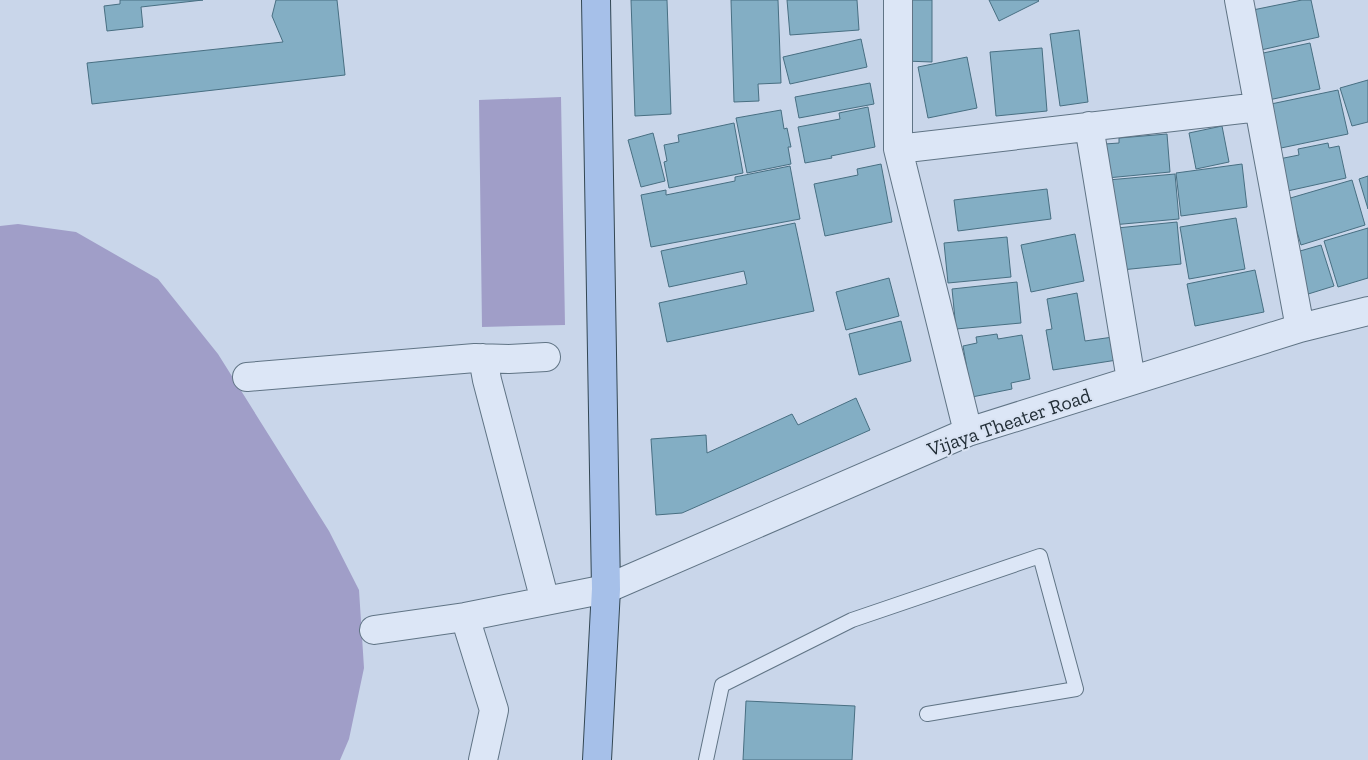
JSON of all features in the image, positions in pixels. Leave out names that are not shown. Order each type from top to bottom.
[{"type":"main road","points":[[596,0],[606,589],[597,760]]},
{"type":"street","points":[[898,0],[898,149],[968,432]]},
{"type":"street","points":[[1239,0],[1300,328]]},
{"type":"street","points":[[898,149],[1259,107]]},
{"type":"street","points":[[1089,126],[1130,380]]},
{"type":"street","name":"Vijaya Theater Road","points":[[374,630],[465,617],[606,589],[968,432],[1300,328],[1368,311]]},
{"type":"street","points":[[247,377],[483,358],[509,360],[546,357]]},
{"type":"street","points":[[483,358],[487,380],[545,601]]},
{"type":"street","points":[[465,617],[494,710],[483,760]]},
{"type":"lane","points":[[706,760],[722,685],[852,620],[1040,556],[1076,690],[927,714]]},
{"type":"shaded area","points":[[561,97],[565,325],[482,327],[479,100]]},
{"type":"shaded area","points":[[18,224],[76,232],[158,279],[218,354],[329,531],[359,590],[364,668],[349,739],[340,760],[0,760],[0,226]]},
{"type":"building","points":[[120,0],[203,0],[141,7],[143,27],[107,31],[104,6],[120,4]]},
{"type":"building","points":[[276,0],[337,0],[345,75],[92,104],[87,63],[283,42],[272,16]]},
{"type":"building","points":[[631,0],[667,0],[671,114],[635,116]]},
{"type":"building","points":[[731,0],[778,0],[781,83],[758,84],[759,101],[734,102]]},
{"type":"building","points":[[787,0],[857,0],[859,30],[790,35]]},
{"type":"building","points":[[906,0],[932,0],[932,62],[905,61]]},
{"type":"building","points":[[989,0],[1038,0],[1039,1],[999,21]]},
{"type":"building","points":[[1302,0],[1311,0],[1319,37],[1252,52],[1243,12]]},
{"type":"building","points":[[1079,30],[1088,102],[1060,106],[1050,34]]},
{"type":"building","points":[[861,39],[867,67],[790,84],[783,57]]},
{"type":"building","points":[[1310,43],[1320,89],[1264,101],[1254,55]]},
{"type":"building","points":[[1042,48],[1047,111],[996,116],[990,52]]},
{"type":"building","points":[[967,57],[977,108],[928,118],[918,67]]},
{"type":"building","points":[[1368,80],[1368,122],[1352,126],[1340,88]]},
{"type":"building","points":[[870,83],[874,104],[799,118],[795,97]]},
{"type":"building","points":[[1338,90],[1348,134],[1281,148],[1271,104]]},
{"type":"building","points":[[868,107],[875,147],[805,163],[798,127],[840,119],[839,113]]},
{"type":"building","points":[[781,110],[784,129],[787,128],[791,147],[788,147],[791,164],[747,173],[736,118]]},
{"type":"building","points":[[734,123],[743,173],[669,188],[664,162],[667,161],[664,145],[679,142],[678,135]]},
{"type":"building","points":[[1222,126],[1229,162],[1196,169],[1189,133]]},
{"type":"building","points":[[653,133],[665,181],[641,187],[628,140]]},
{"type":"building","points":[[1167,134],[1170,172],[1107,178],[1105,144],[1119,143],[1119,138]]},
{"type":"building","points":[[1328,143],[1329,148],[1339,146],[1346,178],[1283,192],[1274,160],[1299,155],[1298,149]]},
{"type":"building","points":[[881,164],[892,222],[825,236],[814,184],[858,175],[857,169]]},
{"type":"building","points":[[1242,164],[1247,207],[1181,216],[1176,173]]},
{"type":"building","points":[[790,166],[800,219],[651,247],[641,195],[666,190],[666,195],[735,181],[735,177]]},
{"type":"building","points":[[1175,174],[1179,219],[1112,225],[1108,180]]},
{"type":"building","points":[[1368,176],[1368,209],[1359,179]]},
{"type":"building","points":[[1352,180],[1365,225],[1301,245],[1287,199]]},
{"type":"building","points":[[1047,189],[1051,219],[958,231],[954,200]]},
{"type":"building","points":[[1236,218],[1245,269],[1189,279],[1180,227]]},
{"type":"building","points":[[1177,222],[1181,264],[1121,270],[1117,228]]},
{"type":"building","points":[[795,223],[814,311],[667,342],[659,303],[747,284],[744,271],[669,287],[661,251]]},
{"type":"building","points":[[1368,228],[1368,278],[1338,287],[1324,241]]},
{"type":"building","points":[[1075,234],[1084,281],[1031,292],[1021,245]]},
{"type":"building","points":[[1007,237],[1011,277],[948,283],[944,243]]},
{"type":"building","points":[[1321,245],[1334,286],[1305,295],[1293,253]]},
{"type":"building","points":[[1255,270],[1264,312],[1195,326],[1187,284]]},
{"type":"building","points":[[889,278],[899,316],[846,330],[836,292]]},
{"type":"building","points":[[1017,282],[1021,323],[956,329],[952,289]]},
{"type":"building","points":[[1077,293],[1085,341],[1113,337],[1117,360],[1053,370],[1046,330],[1052,329],[1047,299]]},
{"type":"building","points":[[901,321],[911,361],[859,375],[849,334]]},
{"type":"building","points":[[997,334],[998,339],[1022,335],[1030,379],[1011,383],[1012,389],[972,397],[963,346],[977,343],[976,337]]},
{"type":"building","points":[[856,398],[870,430],[682,513],[656,515],[651,439],[706,435],[707,453],[792,414],[798,425]]},
{"type":"building","points":[[746,701],[855,706],[852,760],[743,760]]}]
